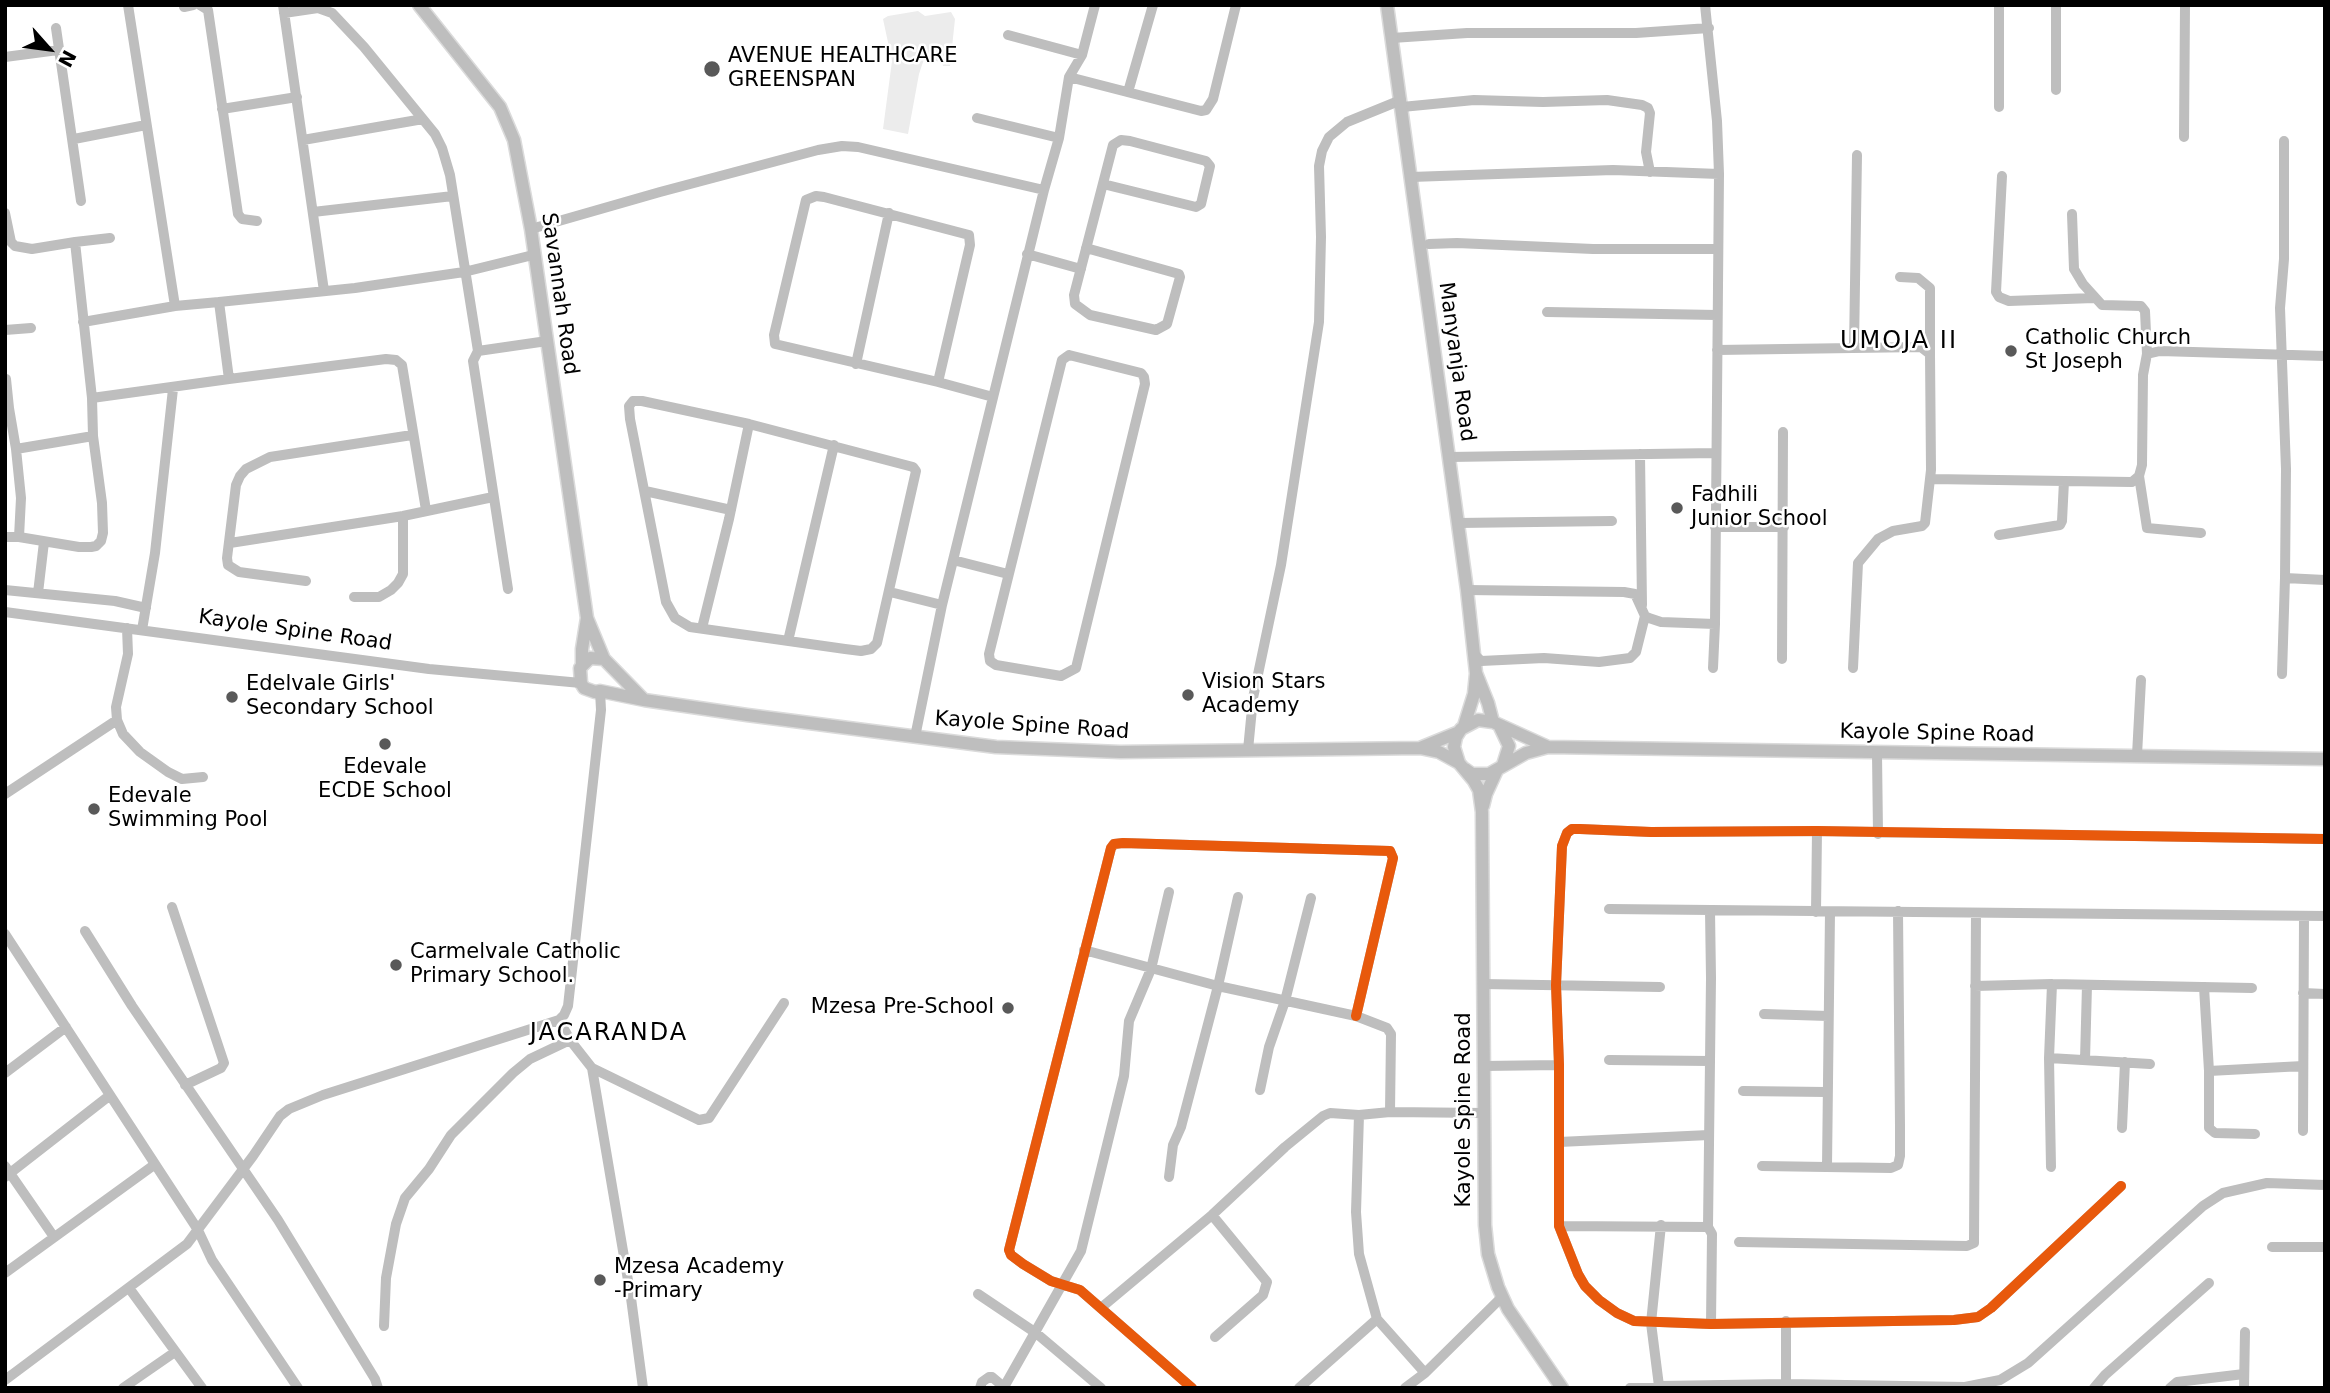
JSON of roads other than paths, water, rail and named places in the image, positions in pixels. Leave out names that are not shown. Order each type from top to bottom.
[{"type":"main road","name":"Savannah Road","points":[[419,5],[491,94],[508,122],[521,171],[531,229],[587,618],[608,665]]},
{"type":"main road","name":"Manyanja Road","points":[[1387,5],[1476,673],[1497,725]]},
{"type":"main road","name":"Savannah Road","points":[[582,664],[587,618]]},
{"type":"main road","points":[[608,665],[609,685],[600,691],[589,691],[581,683],[579,673],[582,664],[590,658],[608,665],[644,700]]},
{"type":"main road","points":[[1476,673],[1474,694],[1454,747],[1462,766],[1479,790],[1482,812]]},
{"type":"main road","name":"Kayole Spine Road","points":[[600,691],[644,700],[996,747],[1070,751],[1420,748]]},
{"type":"main road","points":[[1420,748],[1478,720],[1497,725],[1548,747]]},
{"type":"main road","points":[[1482,812],[1486,793],[1507,759],[1509,746],[1497,725]]},
{"type":"main road","name":"Kayole Spine Road","points":[[1548,747],[2325,759]]},
{"type":"main road","points":[[1420,748],[1439,752],[1481,775],[1527,753],[1548,747]]},
{"type":"main road","name":"Kayole Spine Road","points":[[1482,812],[1483,1113],[1488,1254],[1502,1297],[1562,1388]]},
{"type":"street","points":[[128,5],[174,306]]},
{"type":"street","points":[[200,5],[208,10],[238,214],[242,219],[257,221]]},
{"type":"street","points":[[915,737],[953,559],[1027,254],[1059,138],[1069,76],[1082,55],[1095,5]]},
{"type":"street","points":[[1128,92],[1153,5]]},
{"type":"street","points":[[1069,76],[1201,111],[1206,110],[1213,99],[1236,5]]},
{"type":"street","points":[[1705,5],[1717,121],[1719,174],[1713,668]]},
{"type":"street","points":[[1999,5],[1999,107]]},
{"type":"street","points":[[2056,5],[2056,90]]},
{"type":"street","points":[[2184,137],[2185,5]]},
{"type":"street","points":[[324,292],[284,9],[318,8],[332,13],[365,47],[423,119],[442,148],[453,197],[478,351],[473,361],[508,589]]},
{"type":"street","points":[[56,28],[82,201]]},
{"type":"street","points":[[1392,38],[1467,33],[1636,33],[1709,29]]},
{"type":"street","points":[[1008,35],[1082,55]]},
{"type":"street","points":[[5,57],[58,50]]},
{"type":"street","points":[[222,109],[297,97]]},
{"type":"street","points":[[1248,750],[1254,698],[1281,565],[1319,322],[1319,166],[1329,137],[1347,122],[1402,103],[1607,100],[1648,108],[1650,113],[1646,144],[1650,172]]},
{"type":"street","points":[[976,118],[1059,138]]},
{"type":"street","points":[[303,140],[423,119]]},
{"type":"street","points":[[74,139],[146,125]]},
{"type":"street","points":[[1086,248],[1179,274],[1167,324],[1156,330],[1090,315],[1075,304],[1074,295],[1081,269],[1086,248],[1113,145],[1121,140],[1206,162],[1210,166],[1201,204],[1196,207],[1103,184]]},
{"type":"street","points":[[2283,674],[2286,469],[2280,308],[2284,259],[2284,141]]},
{"type":"street","points":[[531,229],[842,146],[858,147],[1044,190]]},
{"type":"street","points":[[1854,348],[1857,155]]},
{"type":"street","points":[[1411,177],[1613,170],[1719,174]]},
{"type":"street","points":[[2002,176],[1996,292],[1999,297],[2009,301],[2094,298]]},
{"type":"street","points":[[938,382],[970,245],[969,235],[816,196],[806,200],[777,322],[775,344],[993,397]]},
{"type":"street","points":[[313,212],[453,197]]},
{"type":"street","points":[[5,213],[10,247],[32,249],[110,238]]},
{"type":"street","points":[[856,364],[889,214]]},
{"type":"street","points":[[2072,214],[2074,269],[2094,298],[2102,305],[2144,308],[2147,354],[2143,376],[2142,466],[2139,475],[2144,524],[2147,528],[2201,533]]},
{"type":"street","points":[[5,537],[91,547],[101,541],[103,533],[75,242]]},
{"type":"street","points":[[1429,244],[1593,249],[1717,249]]},
{"type":"street","points":[[1027,254],[1081,269]]},
{"type":"street","points":[[83,323],[174,306],[324,292],[464,272],[533,255]]},
{"type":"street","points":[[1853,668],[1858,563],[1878,539],[1894,531],[1922,526],[1925,523],[1931,479],[1930,288],[1918,278],[1900,277]]},
{"type":"street","points":[[219,302],[229,379]]},
{"type":"street","points":[[1546,312],[1717,315]]},
{"type":"street","points":[[5,330],[31,328]]},
{"type":"street","points":[[478,351],[547,341]]},
{"type":"street","points":[[1717,350],[1921,346],[1930,354]]},
{"type":"street","points":[[2147,354],[2160,351],[2325,356]]},
{"type":"street","points":[[1069,355],[1077,356],[1141,373],[1145,384],[1076,668],[1070,673],[1061,676],[996,665],[990,661],[989,654],[1008,574],[1062,360],[1069,355]]},
{"type":"street","points":[[92,398],[396,360],[402,365],[405,375],[412,435],[426,510]]},
{"type":"street","points":[[6,379],[7,409],[21,498],[19,537]]},
{"type":"street","points":[[142,630],[159,521],[173,388]]},
{"type":"street","points":[[633,401],[749,424],[834,445],[907,464],[916,471],[877,643],[871,649],[861,651],[702,628],[680,623],[674,618],[666,602],[630,419],[629,406],[633,401]]},
{"type":"street","points":[[702,628],[749,424]]},
{"type":"street","points":[[1782,659],[1783,432]]},
{"type":"street","points":[[306,581],[232,570],[228,565],[236,485],[246,469],[270,457],[412,435]]},
{"type":"street","points":[[12,445],[93,436]]},
{"type":"street","points":[[788,641],[834,445]]},
{"type":"street","points":[[1449,457],[1716,453]]},
{"type":"street","points":[[1474,654],[1481,661],[1544,658],[1599,662],[1630,658],[1636,652],[1643,611],[1640,454]]},
{"type":"street","points":[[1931,479],[2132,482],[2139,475]]},
{"type":"street","points":[[1999,535],[2060,525],[2064,481]]},
{"type":"street","points":[[645,491],[731,510]]},
{"type":"street","points":[[230,543],[403,516],[493,497]]},
{"type":"street","points":[[354,597],[379,597],[398,583],[403,574],[403,516]]},
{"type":"street","points":[[1458,523],[1612,522]]},
{"type":"street","points":[[1715,527],[1784,527]]},
{"type":"street","points":[[38,593],[44,542]]},
{"type":"street","points":[[953,559],[1008,574]]},
{"type":"street","points":[[2286,578],[2325,580]]},
{"type":"street","points":[[5,590],[115,601],[146,608]]},
{"type":"street","points":[[1467,590],[1624,592],[1635,594],[1643,611],[1661,622],[1715,624]]},
{"type":"street","points":[[890,592],[942,605]]},
{"type":"street","name":"Kayole Spine Road","points":[[5,611],[429,669],[581,683]]},
{"type":"street","points":[[127,628],[128,654],[116,707],[117,720],[123,734],[140,752],[168,772],[182,779],[203,777]]},
{"type":"street","points":[[2137,755],[2141,680]]},
{"type":"street","points":[[5,1380],[187,1244],[280,1116],[301,1103],[559,1020],[568,1006],[601,710],[600,691]]},
{"type":"street","points":[[5,794],[117,720]]},
{"type":"street","points":[[1877,752],[1875,774],[1878,834]]},
{"type":"street","points":[[2121,1186],[1991,1308],[1978,1317],[1870,1322],[1651,1323],[1634,1321],[1599,1300],[1578,1274],[1559,1226],[1556,985],[1562,846],[1567,833],[1572,829],[2325,839]]},
{"type":"street","points":[[1816,912],[1817,831]]},
{"type":"street","points":[[1192,1388],[1102,1307],[1074,1286],[1062,1285],[1023,1264],[1011,1255],[1009,1250],[1111,848],[1114,844],[1123,843],[1390,851],[1393,858],[1356,1016]]},
{"type":"street","points":[[980,1388],[982,1382],[989,1377],[1004,1387],[1082,1251],[1124,1076],[1129,1021],[1151,969],[1169,892]]},
{"type":"street","points":[[1169,1177],[1173,1145],[1181,1127],[1218,986],[1238,897]]},
{"type":"street","points":[[1260,1090],[1269,1047],[1311,898]]},
{"type":"street","points":[[172,906],[224,1063],[221,1068],[186,1085]]},
{"type":"street","points":[[1609,909],[2325,916]]},
{"type":"street","points":[[1710,911],[1708,1227],[1712,1234],[1711,1324]]},
{"type":"street","points":[[1762,1166],[1894,1168],[1899,1162],[1898,911]]},
{"type":"street","points":[[1827,1167],[1830,912]]},
{"type":"street","points":[[1739,1242],[1972,1245],[1975,1240],[1976,1212],[1976,913]]},
{"type":"street","points":[[2303,1131],[2304,916]]},
{"type":"street","points":[[85,931],[132,1006],[243,1168],[343,1326],[378,1388]]},
{"type":"street","points":[[5,934],[198,1230],[212,1260],[298,1388]]},
{"type":"street","points":[[1084,950],[1218,986],[1356,1016],[1387,1028],[1391,1034],[1390,1112]]},
{"type":"street","points":[[1483,984],[1660,987]]},
{"type":"street","points":[[2051,1167],[2049,1058],[2052,985]]},
{"type":"street","points":[[2085,1060],[2087,985]]},
{"type":"street","points":[[1975,986],[2252,988]]},
{"type":"street","points":[[2204,987],[2209,1128],[2215,1133],[2255,1134]]},
{"type":"street","points":[[2303,993],[2325,994]]},
{"type":"street","points":[[559,1020],[570,1040],[592,1068],[693,1119],[709,1118],[784,1003]]},
{"type":"street","points":[[1763,1014],[1828,1016]]},
{"type":"street","points":[[5,1073],[66,1027]]},
{"type":"street","points":[[384,1326],[386,1278],[396,1224],[405,1198],[429,1169],[451,1135],[513,1073],[530,1059],[570,1040]]},
{"type":"street","points":[[2049,1058],[2150,1064]]},
{"type":"street","points":[[1609,1060],[1710,1061]]},
{"type":"street","points":[[2122,1128],[2125,1062]]},
{"type":"street","points":[[1483,1066],[1559,1065]]},
{"type":"street","points":[[2209,1071],[2303,1066]]},
{"type":"street","points":[[592,1068],[631,1298],[643,1388]]},
{"type":"street","points":[[1743,1091],[1826,1092]]},
{"type":"street","points":[[54,1237],[7,1172],[109,1096]]},
{"type":"street","points":[[1102,1307],[1323,1116],[1338,1112],[1359,1115],[1390,1112],[1483,1113]]},
{"type":"street","points":[[1359,1115],[1357,1240],[1377,1319],[1425,1373]]},
{"type":"street","points":[[1559,1142],[1709,1135]]},
{"type":"street","points":[[5,1273],[154,1165]]},
{"type":"street","points":[[1630,1388],[1786,1384],[1965,1387],[1987,1384],[2010,1375],[2064,1332],[2203,1206],[2223,1193],[2267,1183],[2325,1185]]},
{"type":"street","points":[[1212,1214],[1268,1282],[1263,1295],[1215,1337]]},
{"type":"street","points":[[1659,1387],[1651,1323],[1661,1225]]},
{"type":"street","points":[[1559,1226],[1708,1227]]},
{"type":"street","points":[[2272,1247],[2325,1247]]},
{"type":"street","points":[[2094,1388],[2105,1375],[2209,1283]]},
{"type":"street","points":[[129,1288],[202,1388]]},
{"type":"street","points":[[978,1294],[1036,1333],[1101,1388]]},
{"type":"street","points":[[1405,1388],[1425,1373],[1502,1297]]},
{"type":"street","points":[[1298,1388],[1377,1319]]},
{"type":"street","points":[[1786,1321],[1786,1384]]},
{"type":"street","points":[[2244,1388],[2245,1332]]},
{"type":"street","points":[[123,1388],[175,1352]]},
{"type":"street","points":[[2170,1388],[2177,1382],[2244,1374]]},
{"type":"street","points":[[2010,1375],[2010,1388]]},
{"type":"place","name":"AVENUE HEALTHCARE GREENSPAN","points":[[712,69]]},
{"type":"place","name":"Catholic Church St Joseph","points":[[2011,351]]},
{"type":"place","name":"Fadhili Junior School","points":[[1677,508]]},
{"type":"place","name":"Vision Stars Academy","points":[[1188,695]]},
{"type":"place","name":"Edelvale Girls' Secondary School","points":[[232,697]]},
{"type":"place","name":"Edevale ECDE School","points":[[385,744]]},
{"type":"place","name":"Edevale Swimming Pool","points":[[94,809]]},
{"type":"place","name":"Carmelvale Catholic Primary School.","points":[[396,965]]},
{"type":"place","name":"Mzesa Pre-School","points":[[1008,1008]]},
{"type":"place","name":"Mzesa Academy -Primary","points":[[600,1280]]},
{"type":"district","name":"UMOJA II","points":[[1899,342]]},
{"type":"district","name":"JACARANDA","points":[[609,1034]]}]
